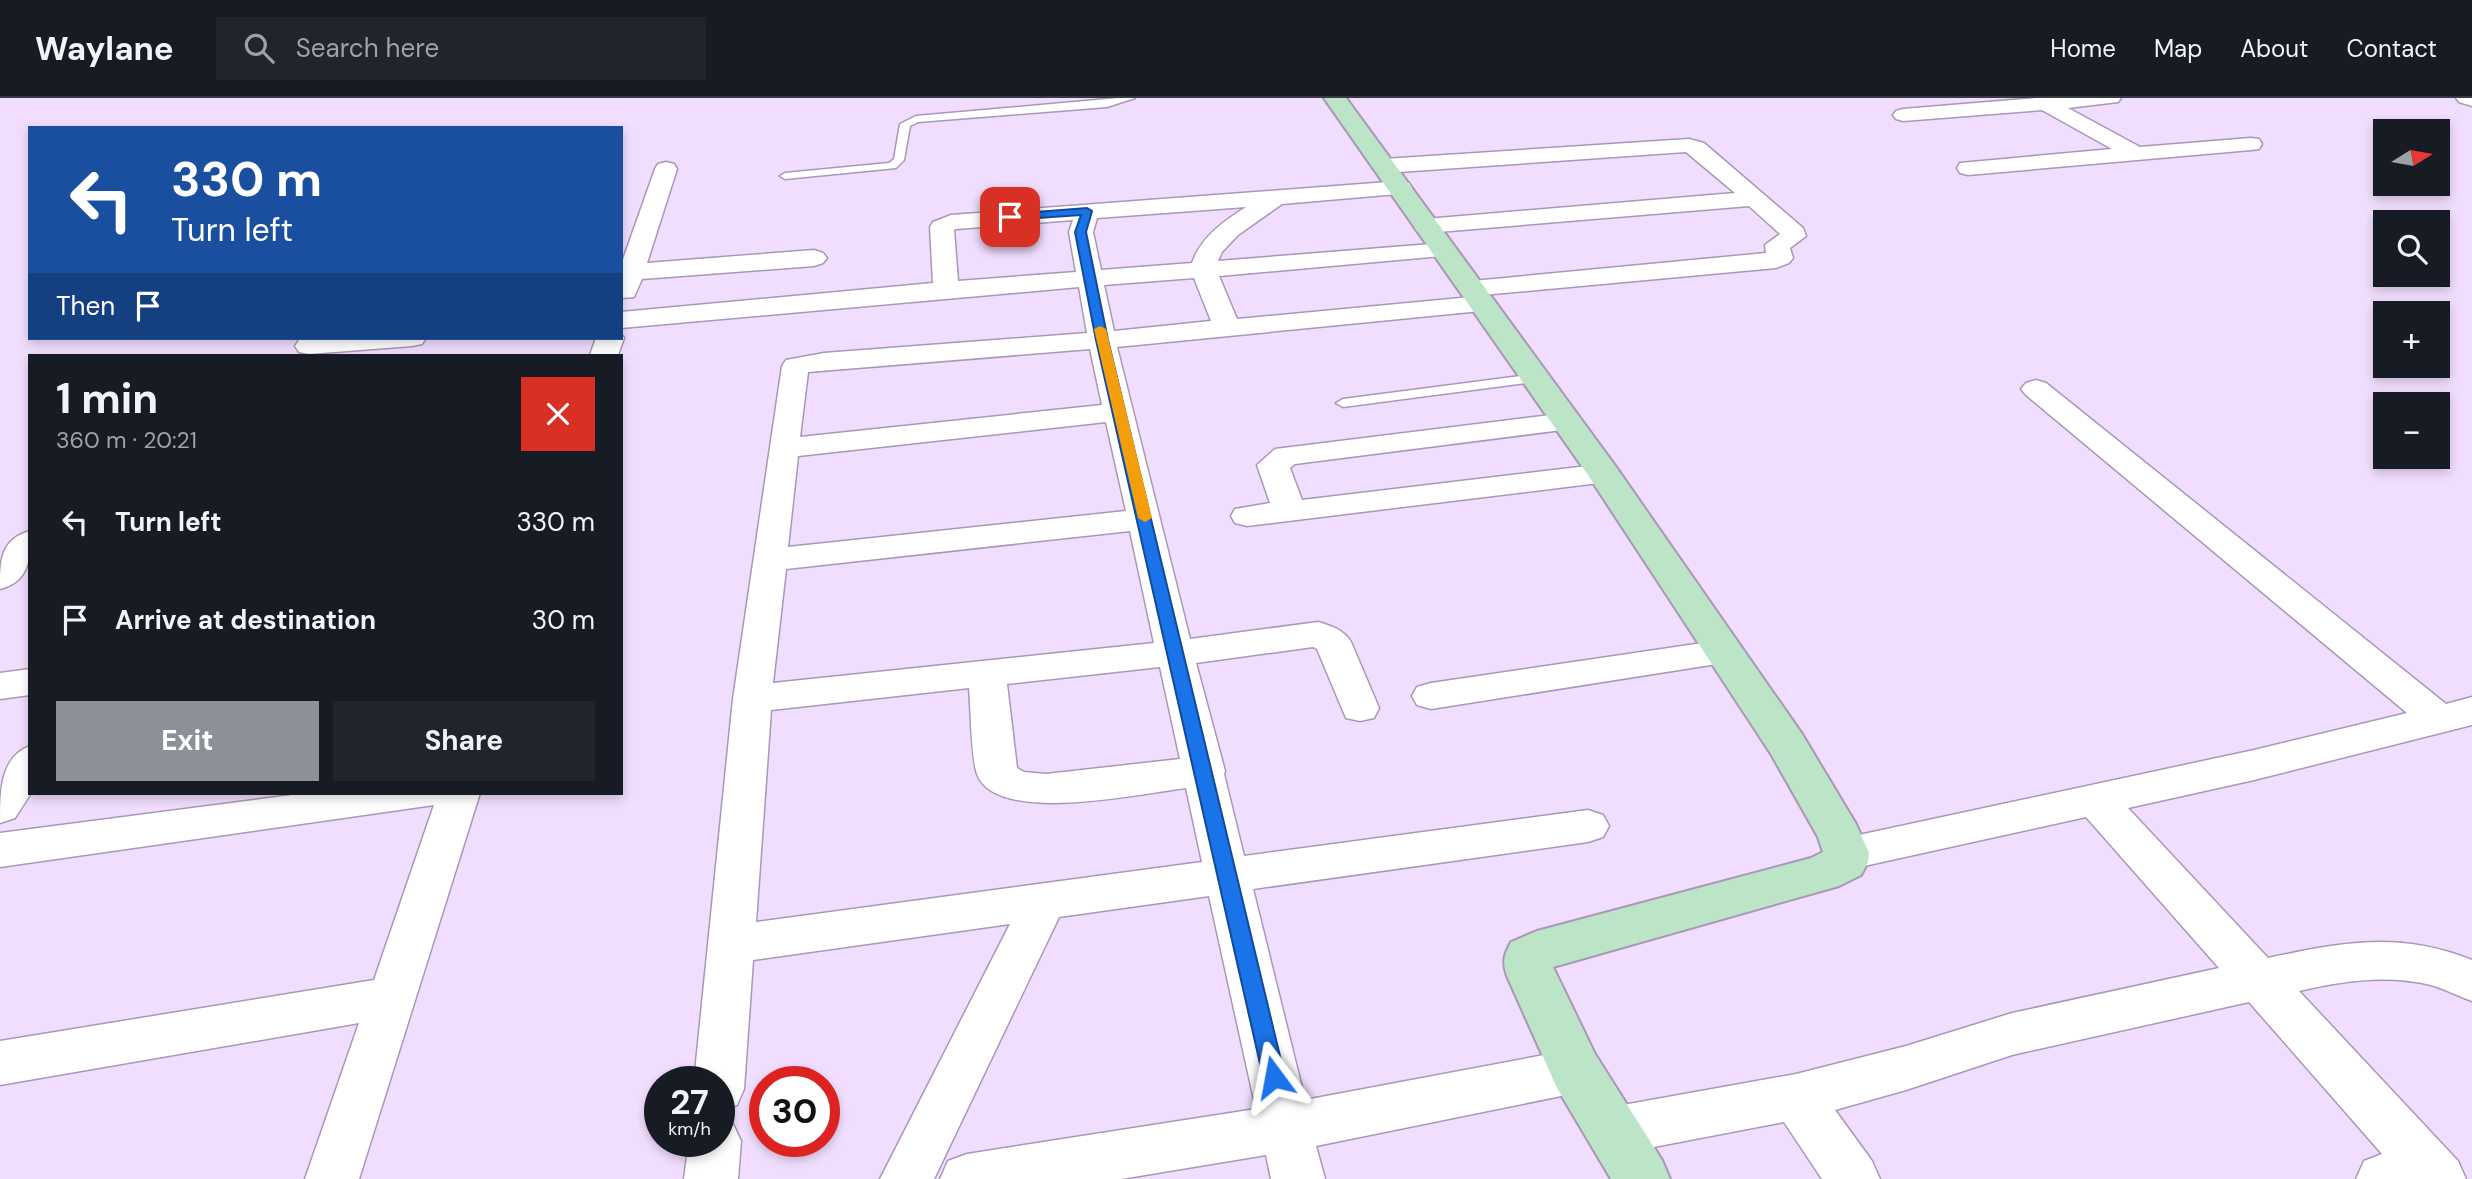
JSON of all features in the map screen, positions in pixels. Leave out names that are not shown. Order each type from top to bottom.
[{"type":"street","points":[[1335,98],[1604,474],[1787,745],[1827,810],[1846,853],[1845,862],[1824,873],[1537,951],[1528,956],[1527,964],[1532,976],[1576,1071],[1642,1179]]},
{"type":"street","points":[[1903,115],[2040,100],[2110,98]]},
{"type":"street","points":[[2466,98],[2472,100]]},
{"type":"street","points":[[2040,100],[2137,154]]},
{"type":"street","points":[[1968,168],[2251,144]]},
{"type":"street","points":[[721,1066],[752,699],[783,448],[796,366],[805,363],[1228,329],[1780,258],[1777,245],[1794,236],[1794,233],[1696,148],[1685,145],[1392,177],[1276,197],[946,223],[942,227],[946,290]]},
{"type":"street","points":[[623,293],[630,260],[666,169]]},
{"type":"street","points":[[1228,329],[1204,270],[1216,240],[1276,197]]},
{"type":"street","points":[[623,320],[946,290],[1204,270],[1752,198]]},
{"type":"street","points":[[1087,211],[1081,232],[1102,340],[1205,771],[1298,1179]]},
{"type":"street","points":[[630,260],[815,248],[810,303]]},
{"type":"street","points":[[309,346],[386,340]]},
{"type":"street","points":[[2036,388],[2456,715]]},
{"type":"street","points":[[783,448],[1120,412]]},
{"type":"street","points":[[1289,510],[1273,465],[1286,456],[1567,422]]},
{"type":"street","points":[[1247,516],[1604,474]]},
{"type":"street","points":[[769,560],[1145,519]]},
{"type":"street","points":[[0,539],[28,538]]},
{"type":"street","points":[[0,578],[28,541]]},
{"type":"street","points":[[752,699],[1177,653],[1303,635],[1328,637],[1339,652],[1360,708]]},
{"type":"street","points":[[1432,696],[1723,652]]},
{"type":"street","points":[[987,673],[997,773],[1005,783],[1020,788],[1046,789],[1205,771]]},
{"type":"street","points":[[0,686],[28,682]]},
{"type":"street","points":[[1846,853],[2254,765],[2456,715]]},
{"type":"street","points":[[0,807],[28,764]]},
{"type":"street","points":[[0,850],[407,795]]},
{"type":"street","points":[[332,1179],[458,795]]},
{"type":"street","points":[[2095,799],[2437,1176]]},
{"type":"street","points":[[732,944],[1588,826]]},
{"type":"street","points":[[907,1179],[1045,900]]},
{"type":"street","points":[[1612,1131],[1796,1097],[1906,1068],[2012,1034],[2256,979],[2358,960],[2390,958],[2416,961],[2452,971],[2472,981]]},
{"type":"street","points":[[0,1063],[392,998]]},
{"type":"street","points":[[967,1179],[1110,1168],[1286,1128],[1576,1071]]},
{"type":"street","points":[[1796,1097],[1853,1179]]},
{"type":"street","points":[[711,1179],[713,1157]]},
{"type":"street","points":[[2383,1179],[2437,1176]]},
{"type":"lane","points":[[785,176],[892,166],[899,160],[905,124],[916,119],[1107,104],[1130,98]]},
{"type":"lane","points":[[1343,402],[1536,378]]},
{"type":"slow traffic","points":[[1100,329],[1145,518]]},
{"type":"route","points":[[1010,217],[1087,211],[1081,232],[1102,340],[1205,771],[1274,1077]]}]
